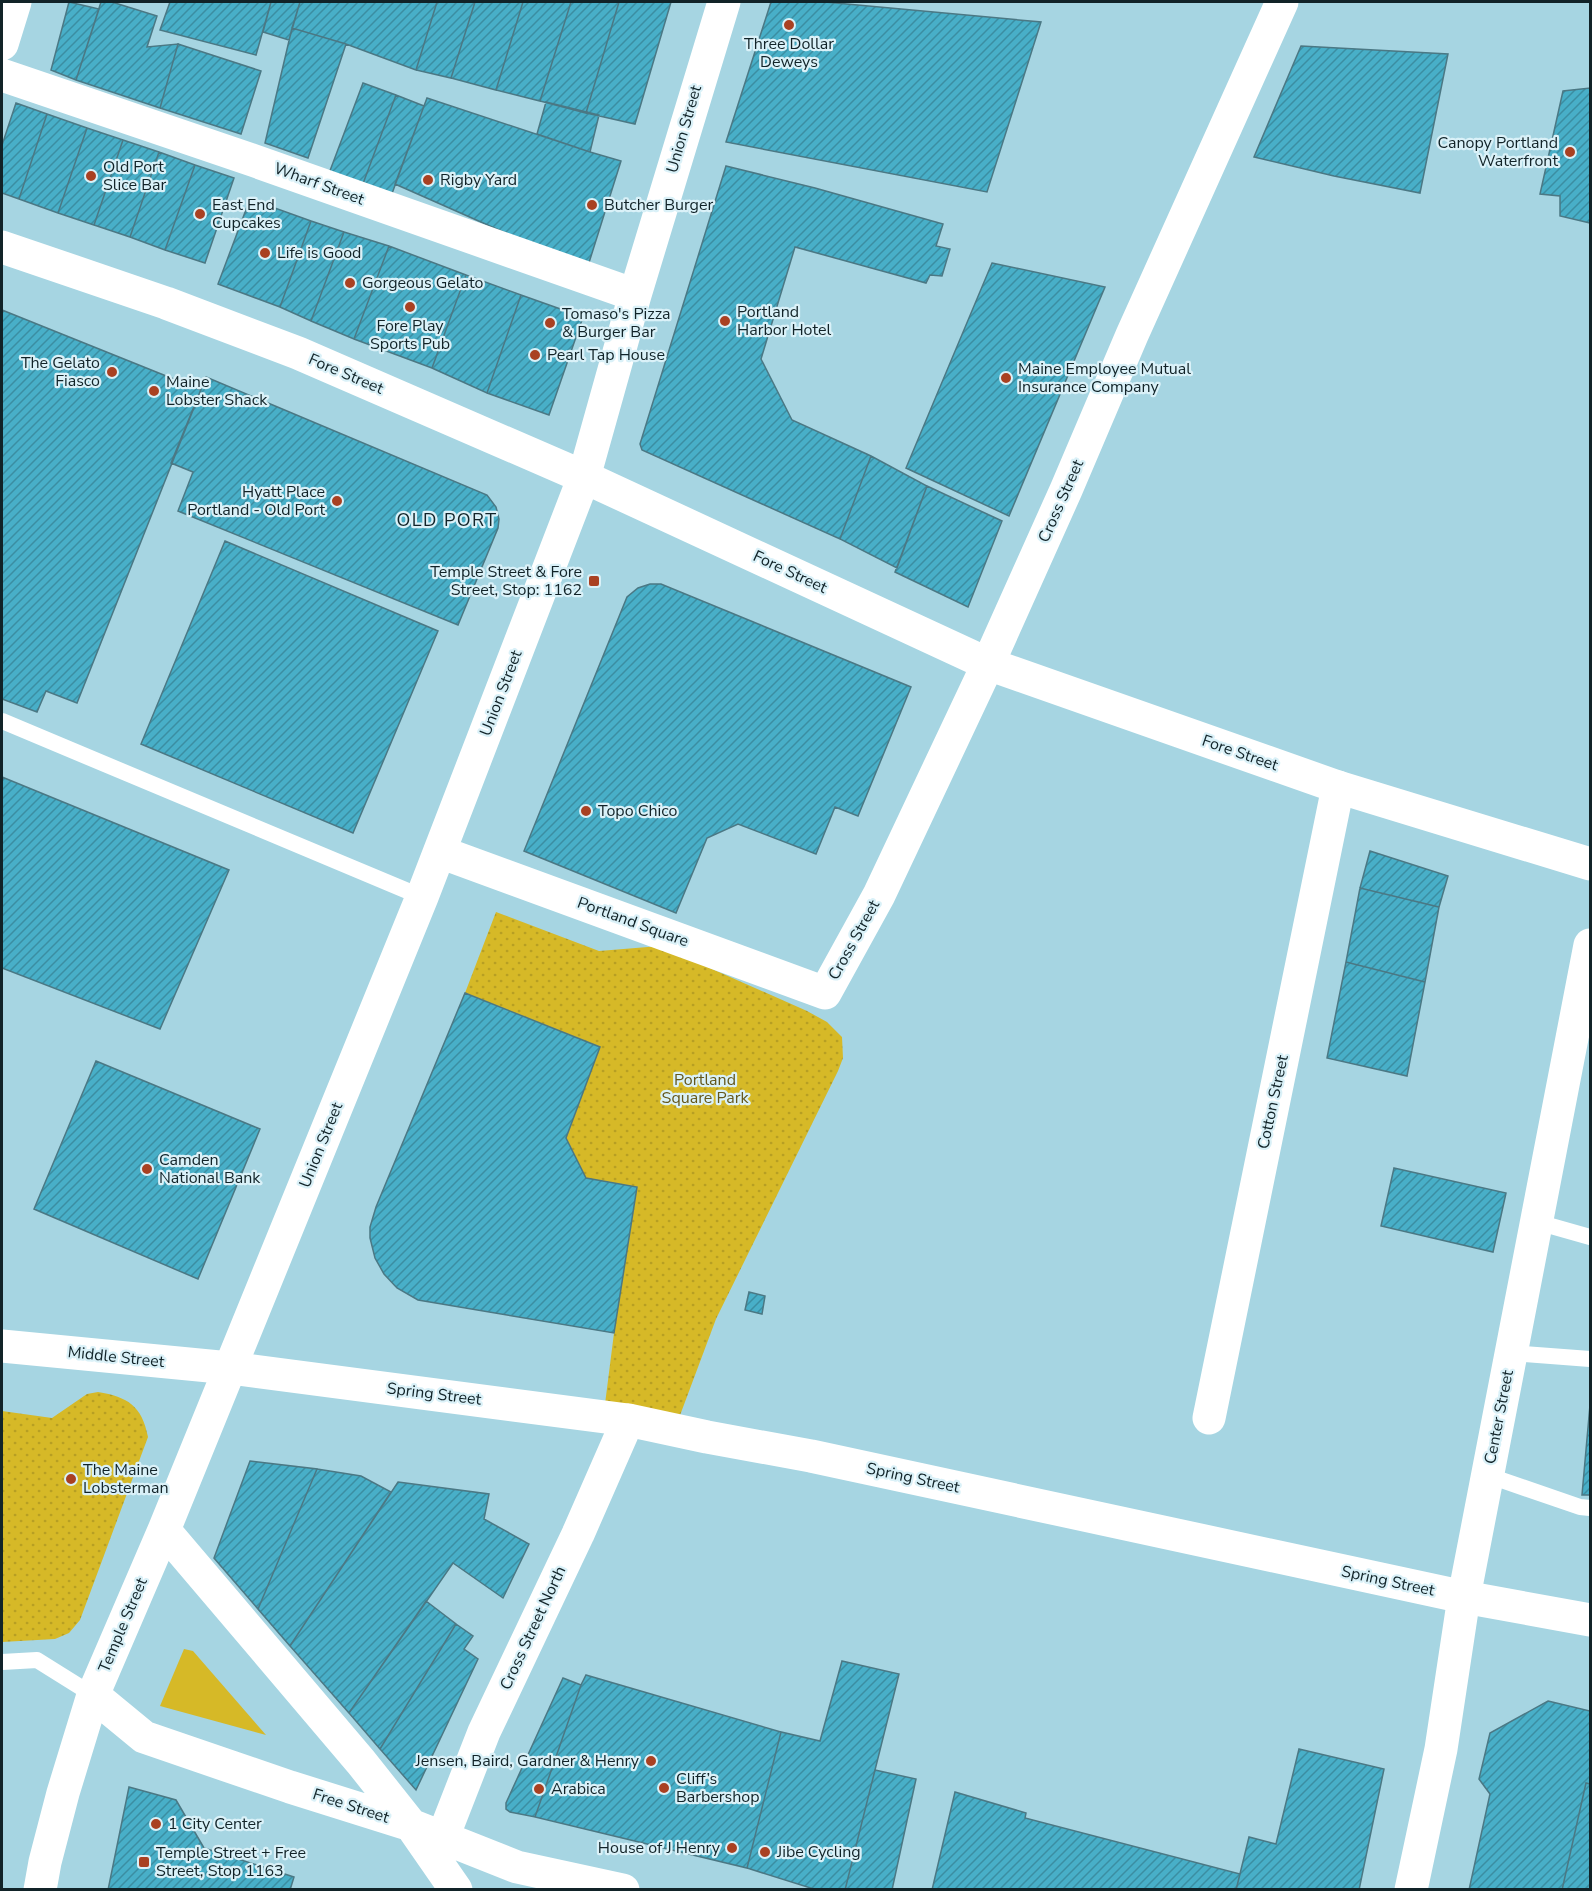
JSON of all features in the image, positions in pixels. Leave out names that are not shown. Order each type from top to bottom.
[{"type":"street","points":[[2,44],[15,2]]},
{"type":"street","name":"Union Street","points":[[230,1368],[440,852],[584,477],[635,295],[723,2]]},
{"type":"street","name":"Cross Street","points":[[825,993],[879,895],[988,664],[1281,2]]},
{"type":"street","name":"Wharf Street","points":[[2,75],[635,295]]},
{"type":"street","name":"Fore Street","points":[[2,247],[166,303],[298,353],[584,477],[988,664],[1338,787],[1590,864]]},
{"type":"street","name":"Cotton Street","points":[[1209,1418],[1338,787]]},
{"type":"street","name":"Portland Square","points":[[440,852],[825,993]]},
{"type":"street","name":"Center Street","points":[[1411,1890],[1441,1749],[1464,1597],[1590,945]]},
{"type":"street","name":"Middle Street","points":[[2,1346],[230,1368]]},
{"type":"street","name":"Spring Street","points":[[230,1368],[628,1420],[822,1458],[1464,1597],[1590,1620]]},
{"type":"street","name":"Temple Street","points":[[40,1890],[63,1793],[93,1695],[230,1368]]},
{"type":"street","name":"Cross Street North","points":[[443,1837],[484,1732],[628,1420]]},
{"type":"street","points":[[164,1530],[361,1762],[411,1825],[456,1890]]},
{"type":"street","name":"Free Street","points":[[93,1695],[144,1737],[411,1825],[518,1867],[623,1890]]},
{"type":"lane","points":[[2,721],[422,897]]},
{"type":"lane","points":[[1537,1222],[1590,1237]]},
{"type":"lane","points":[[1511,1353],[1590,1359]]},
{"type":"lane","points":[[1488,1475],[1580,1507],[1590,1508]]},
{"type":"lane","points":[[2,1662],[37,1660],[93,1695]]},
{"type":"green space","name":"Portland Square Park","points":[[496,912],[599,951],[660,946],[807,1011],[827,1022],[842,1037],[843,1058],[838,1071],[716,1319],[679,1418],[605,1404],[637,1188],[586,1178],[566,1138],[600,1047],[465,993]]},
{"type":"green space","points":[[98,1392],[118,1397],[132,1405],[142,1418],[148,1437],[80,1620],[69,1633],[55,1639],[2,1642],[2,1411],[52,1418],[87,1394]]},
{"type":"green space","points":[[184,1649],[193,1651],[266,1735],[160,1706]]},
{"type":"building","points":[[69,2],[99,9],[76,80],[51,70]]},
{"type":"building","points":[[101,2],[112,2],[157,16],[147,47],[178,44],[160,108],[76,80]]},
{"type":"building","points":[[170,2],[271,2],[256,55],[160,30]]},
{"type":"building","points":[[271,2],[300,2],[289,40],[263,32]]},
{"type":"building","points":[[300,2],[437,2],[416,70],[346,44],[292,28]]},
{"type":"building","points":[[437,2],[475,2],[451,78],[416,70]]},
{"type":"building","points":[[475,2],[523,2],[496,90],[451,78]]},
{"type":"building","points":[[523,2],[571,2],[540,101],[496,90]]},
{"type":"building","points":[[571,2],[619,2],[586,113],[540,101]]},
{"type":"building","points":[[619,2],[671,2],[635,124],[586,113]]},
{"type":"building","points":[[771,2],[825,2],[1041,22],[987,192],[726,142]]},
{"type":"building","points":[[292,28],[346,44],[308,158],[265,143]]},
{"type":"building","points":[[178,44],[261,71],[241,134],[160,108]]},
{"type":"building","points":[[1301,46],[1448,54],[1420,193],[1254,157]]},
{"type":"building","points":[[363,83],[396,95],[361,189],[328,176]]},
{"type":"building","name":"Canopy Portland Waterfront","points":[[1590,88],[1590,223],[1560,216],[1560,196],[1540,194],[1563,91]]},
{"type":"building","points":[[396,95],[424,106],[390,199],[361,189]]},
{"type":"building","points":[[427,98],[621,161],[587,269],[395,184]]},
{"type":"building","points":[[546,102],[599,115],[590,152],[537,134]]},
{"type":"building","points":[[16,103],[47,114],[19,199],[2,193],[2,145]]},
{"type":"building","points":[[47,114],[87,128],[58,213],[19,199]]},
{"type":"building","name":"Old Port Slice Bar","points":[[87,128],[123,140],[94,225],[58,213]]},
{"type":"building","points":[[123,140],[159,152],[130,237],[94,225]]},
{"type":"building","points":[[159,152],[195,165],[165,250],[130,237]]},
{"type":"building","name":"East End Cupcakes","points":[[195,165],[234,178],[205,263],[165,250]]},
{"type":"building","name":"Portland Harbor Hotel","points":[[726,166],[943,224],[936,246],[950,249],[942,276],[930,275],[926,283],[795,247],[761,359],[792,420],[871,456],[840,539],[642,450],[640,444]]},
{"type":"building","name":"Life is Good","points":[[250,199],[311,221],[280,307],[218,284]]},
{"type":"building","points":[[311,221],[344,232],[311,321],[280,307]]},
{"type":"building","name":"Gorgeous Gelato","points":[[344,232],[389,246],[354,339],[311,321]]},
{"type":"building","name":"Fore Play Sports Pub","points":[[389,246],[466,275],[432,368],[354,339]]},
{"type":"building","name":"Maine Employee Mutual Insurance Company","points":[[992,263],[1105,287],[1009,516],[906,468]]},
{"type":"building","points":[[466,275],[521,295],[487,393],[432,368]]},
{"type":"building","name":"Pearl Tap House","points":[[521,295],[583,317],[549,415],[487,393]]},
{"type":"building","points":[[2,310],[201,390],[77,703],[46,691],[37,712],[2,699]]},
{"type":"building","name":"Hyatt Place Portland - Old Port","points":[[206,377],[487,495],[496,507],[499,519],[498,528],[458,625],[178,511],[193,472],[171,463]]},
{"type":"building","points":[[871,456],[927,486],[897,568],[840,539]]},
{"type":"building","points":[[927,486],[1002,521],[968,607],[895,572]]},
{"type":"building","points":[[225,541],[438,631],[353,833],[141,744]]},
{"type":"building","points":[[650,584],[661,584],[911,687],[858,816],[835,807],[816,854],[738,824],[707,838],[676,913],[524,851],[627,597],[638,588]]},
{"type":"building","points":[[2,777],[229,870],[160,1029],[2,968]]},
{"type":"building","points":[[1370,851],[1448,876],[1439,907],[1360,888]]},
{"type":"building","points":[[1360,888],[1439,907],[1425,982],[1346,962]]},
{"type":"building","points":[[1346,962],[1425,982],[1407,1076],[1327,1058]]},
{"type":"building","points":[[465,993],[600,1047],[566,1138],[586,1178],[637,1187],[614,1333],[418,1300],[397,1288],[384,1274],[375,1258],[370,1227],[376,1207]]},
{"type":"building","name":"Camden National Bank","points":[[96,1061],[260,1129],[198,1279],[34,1209]]},
{"type":"building","points":[[1394,1168],[1506,1193],[1493,1252],[1381,1226]]},
{"type":"building","points":[[749,1292],[765,1296],[762,1314],[745,1310]]},
{"type":"building","points":[[1590,1405],[1590,1495],[1582,1495]]},
{"type":"building","points":[[250,1461],[317,1469],[258,1609],[214,1558]]},
{"type":"building","points":[[317,1469],[361,1476],[391,1492],[290,1646],[258,1609]]},
{"type":"building","points":[[398,1482],[489,1494],[484,1519],[529,1544],[503,1598],[453,1563],[349,1713],[290,1646]]},
{"type":"building","points":[[426,1601],[456,1624],[380,1749],[349,1713]]},
{"type":"building","points":[[456,1624],[473,1636],[464,1649],[478,1659],[416,1790],[380,1749]]},
{"type":"building","points":[[842,1661],[899,1674],[845,1890],[817,1890],[747,1868],[781,1732],[820,1741]]},
{"type":"building","points":[[586,1675],[781,1732],[747,1868],[535,1817]]},
{"type":"building","points":[[563,1678],[581,1685],[535,1817],[510,1812],[506,1809],[506,1803]]},
{"type":"building","points":[[1548,1701],[1590,1711],[1590,1784],[1586,1783],[1562,1890],[1469,1890],[1490,1794],[1479,1779],[1490,1733]]},
{"type":"building","points":[[1299,1749],[1384,1769],[1359,1890],[1236,1890],[1249,1837],[1276,1844]]},
{"type":"building","points":[[875,1770],[916,1779],[892,1890],[845,1890]]},
{"type":"building","points":[[1586,1783],[1590,1784],[1590,1890],[1562,1890]]},
{"type":"building","name":"1 City Center","points":[[129,1787],[176,1800],[204,1848],[294,1877],[290,1890],[108,1890]]},
{"type":"building","points":[[955,1792],[1026,1813],[1025,1818],[1240,1874],[1236,1890],[932,1890]]},
{"type":"place","name":"Three Dollar Deweys","points":[[789,25]]},
{"type":"place","name":"Canopy Portland Waterfront","points":[[1570,152]]},
{"type":"place","name":"Old Port Slice Bar","points":[[91,176]]},
{"type":"place","name":"Rigby Yard","points":[[428,180]]},
{"type":"place","name":"Butcher Burger","points":[[592,205]]},
{"type":"place","name":"East End Cupcakes","points":[[200,214]]},
{"type":"place","name":"Life is Good","points":[[265,253]]},
{"type":"place","name":"Gorgeous Gelato","points":[[350,283]]},
{"type":"place","name":"Fore Play Sports Pub","points":[[410,307]]},
{"type":"place","name":"Portland Harbor Hotel","points":[[725,321]]},
{"type":"place","name":"Tomaso's Pizza & Burger Bar","points":[[550,323]]},
{"type":"place","name":"Pearl Tap House","points":[[535,355]]},
{"type":"place","name":"The Gelato Fiasco","points":[[112,372]]},
{"type":"place","name":"Maine Employee Mutual Insurance Company","points":[[1006,378]]},
{"type":"place","name":"Maine Lobster Shack","points":[[154,391]]},
{"type":"place","name":"Hyatt Place Portland - Old Port","points":[[337,501]]},
{"type":"place","name":"Temple Street & Fore Street, Stop: 1162","points":[[594,581]]},
{"type":"place","name":"Topo Chico","points":[[586,811]]},
{"type":"place","name":"Camden National Bank","points":[[147,1169]]},
{"type":"place","name":"The Maine Lobsterman","points":[[71,1479]]},
{"type":"place","name":"Jensen, Baird, Gardner & Henry","points":[[651,1761]]},
{"type":"place","name":"Cliff’s Barbershop","points":[[664,1788]]},
{"type":"place","name":"Arabica","points":[[539,1789]]},
{"type":"place","name":"1 City Center","points":[[156,1824]]},
{"type":"place","name":"House of J Henry","points":[[732,1848]]},
{"type":"place","name":"Jibe Cycling","points":[[765,1852]]},
{"type":"place","name":"Temple Street + Free Street, Stop 1163","points":[[144,1862]]},
{"type":"district","name":"OLD PORT","points":[[447,520]]}]
